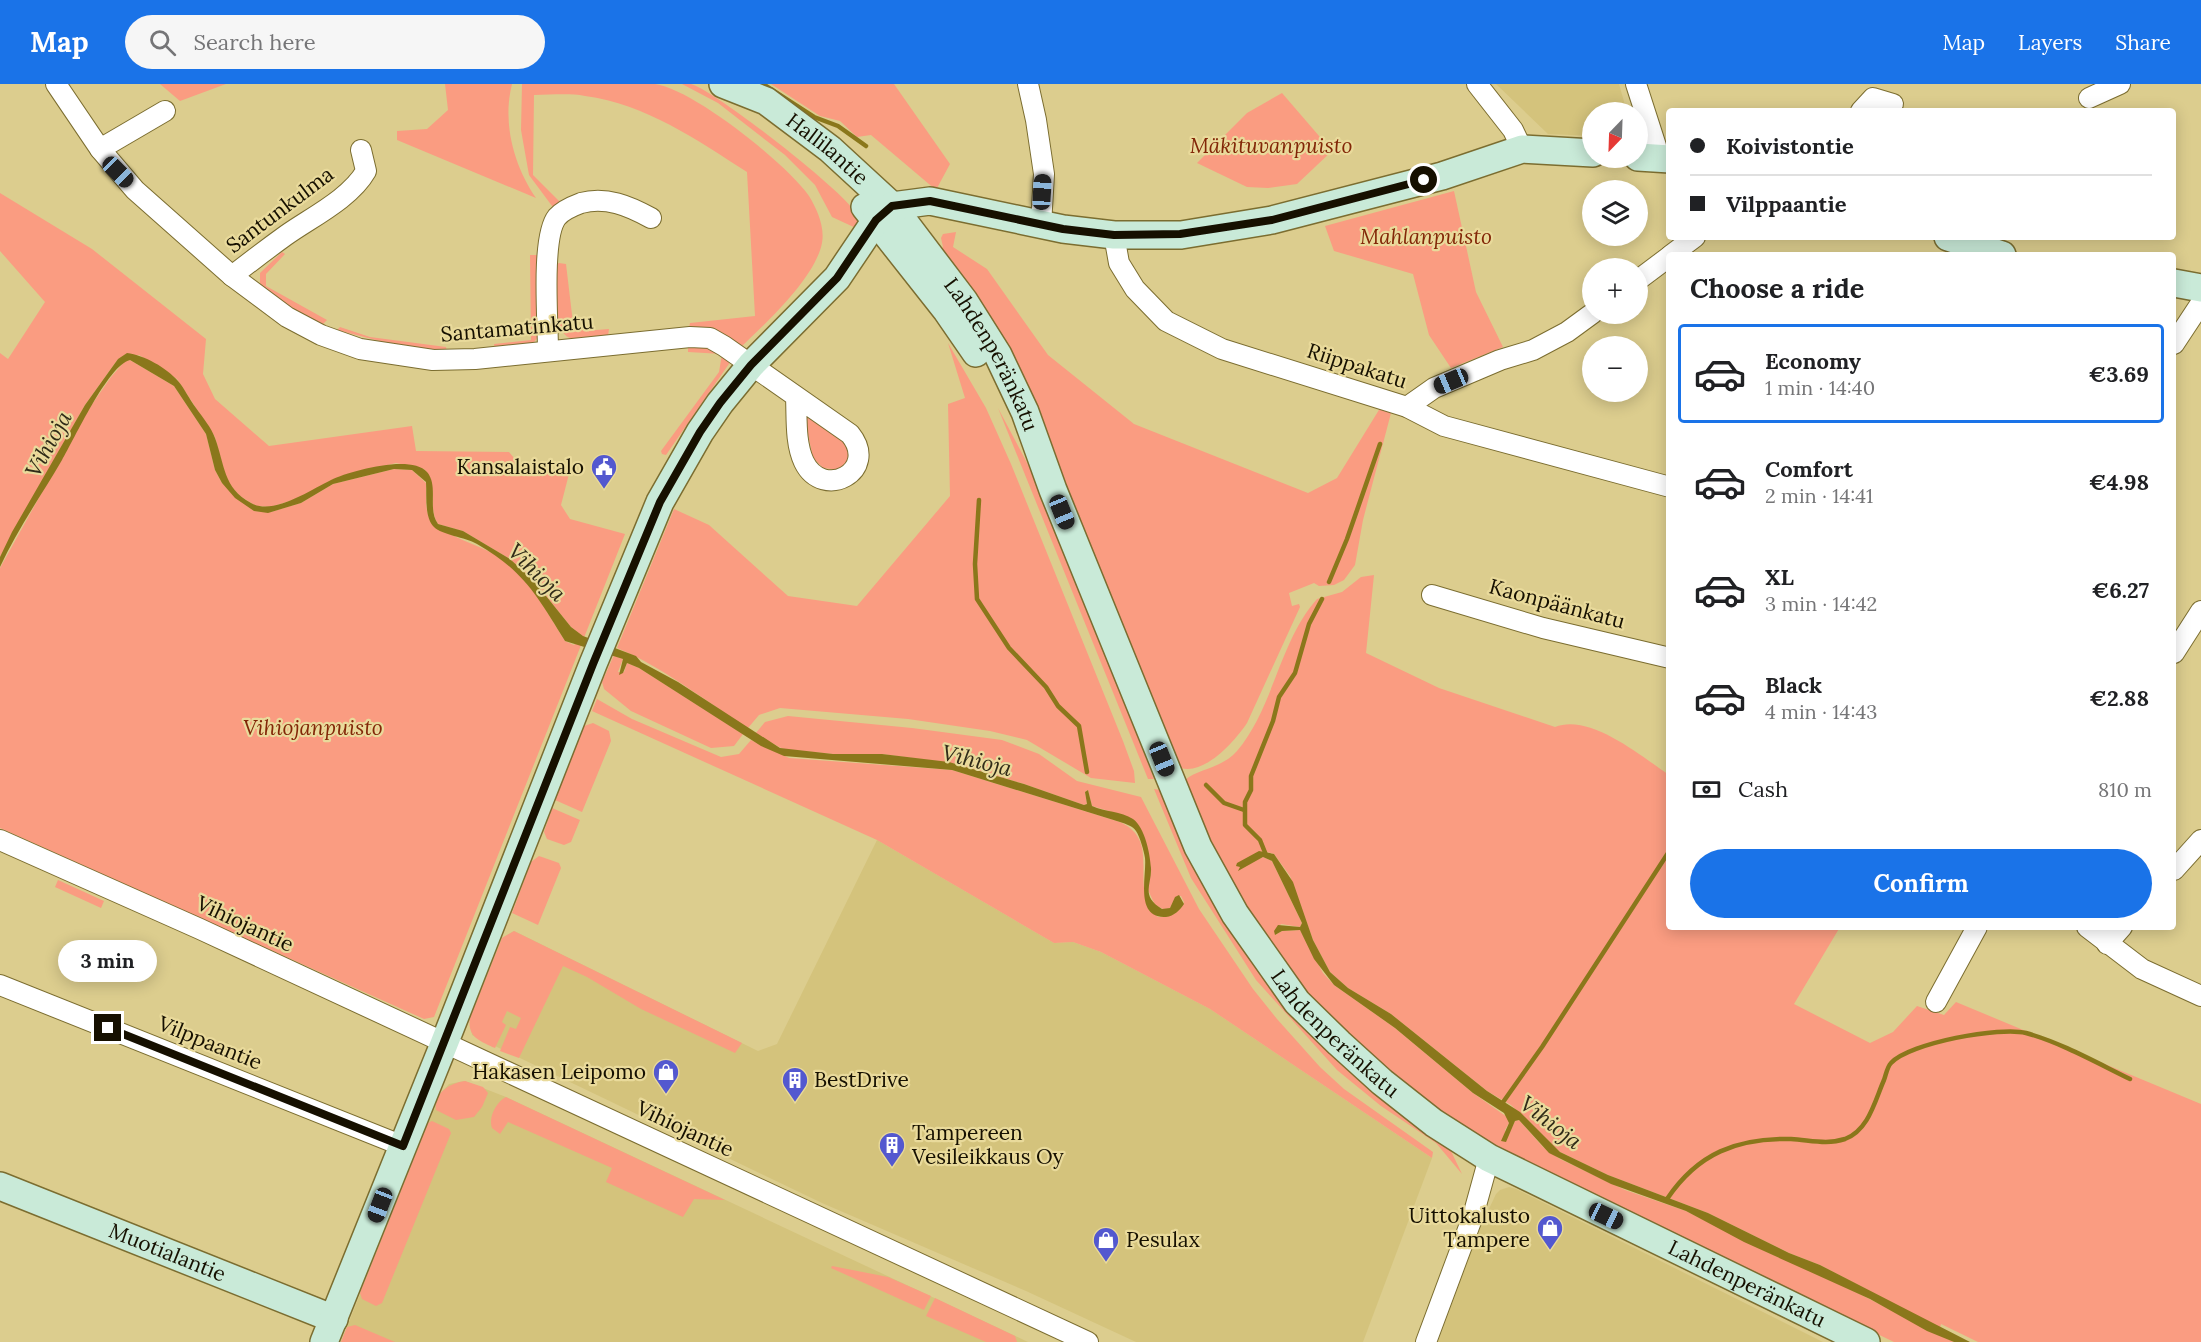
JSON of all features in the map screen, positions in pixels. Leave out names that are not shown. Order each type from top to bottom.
[{"type":"main road","name":"Hallilantie","points":[[727,86],[766,101],[830,149],[901,235]]},
{"type":"main road","points":[[329,1330],[619,598],[660,502],[700,432],[751,365],[837,278],[884,213],[930,201],[1041,225],[1114,235],[1180,234],[1272,220],[1442,176],[1522,149],[1582,152]]},
{"type":"main road","points":[[837,278],[931,217],[985,213]]},
{"type":"main road","name":"Lahdenperänkatu","points":[[901,235],[964,301],[998,355],[1025,412],[1053,490],[1198,847],[1235,914],[1297,1002],[1382,1083],[1434,1123],[1489,1158],[1866,1342]]},
{"type":"main road","points":[[1957,240],[1993,252]]},
{"type":"main road","points":[[2176,284],[2201,288]]},
{"type":"main road","name":"Muotialantie","points":[[0,1186],[329,1330]]},
{"type":"street","name":"Santamatinkatu","points":[[56,84],[100,149],[135,190],[232,276],[287,318],[321,335],[360,349],[433,360],[475,359],[548,350],[702,337],[715,340],[796,397]]},
{"type":"street","points":[[1028,84],[1044,174],[1041,225]]},
{"type":"street","points":[[1477,84],[1513,130],[1522,149]]},
{"type":"street","points":[[1636,84],[1656,146],[1654,158]]},
{"type":"street","points":[[2089,98],[2120,84]]},
{"type":"street","points":[[1864,108],[1873,98],[1893,104]]},
{"type":"street","points":[[100,149],[165,111]]},
{"type":"street","name":"Santunkulma","points":[[232,276],[286,235],[321,214],[355,184],[366,171],[361,150]]},
{"type":"street","points":[[548,350],[548,247],[557,217],[572,206],[589,201],[609,201],[631,207],[651,218]]},
{"type":"street","name":"Riippakatu","points":[[1114,235],[1119,263],[1135,289],[1166,321],[1222,349],[1407,407],[1444,426],[1666,486]]},
{"type":"street","points":[[1676,252],[1691,240]]},
{"type":"street","points":[[1648,273],[1666,259]]},
{"type":"street","points":[[2176,341],[2201,303]]},
{"type":"street","points":[[1407,407],[1434,388],[1541,345],[1567,332],[1582,321]]},
{"type":"street","name":"Kaonpäänkatu","points":[[1432,595],[1543,628],[1666,657]]},
{"type":"street","points":[[2176,650],[2201,611]]},
{"type":"street","name":"Vihiojantie","points":[[0,840],[200,929],[1088,1342]]},
{"type":"street","points":[[2176,868],[2201,840]]},
{"type":"street","points":[[1936,1002],[1975,930]]},
{"type":"street","points":[[2091,930],[2142,969],[2201,996]]},
{"type":"street","points":[[2107,944],[2119,930]]},
{"type":"street","name":"Vilppaantie","points":[[0,985],[403,1146]]},
{"type":"street","points":[[1426,1342],[1473,1216],[1489,1158]]},
{"type":"shaded area","points":[[1496,84],[1619,84],[1624,102],[1582,102],[1582,136],[1548,134]]},
{"type":"shaded area","points":[[127,353],[141,356],[155,363],[168,371],[183,387],[213,434],[230,483],[242,497],[251,503],[260,506],[280,504],[352,472],[380,466],[408,464],[419,467],[427,472],[432,484],[433,512],[438,524],[463,531],[510,559],[534,581],[571,627],[583,636],[636,656],[641,662],[678,682],[780,748],[833,754],[882,754],[949,762],[1084,805],[1087,804],[1085,792],[1088,790],[1092,806],[1128,816],[1141,828],[1150,862],[1149,895],[1155,904],[1162,909],[1170,908],[1175,897],[1179,895],[1184,904],[1172,915],[1166,917],[1156,916],[1150,911],[1144,895],[1143,848],[1136,831],[1127,824],[952,770],[784,756],[761,746],[639,668],[627,663],[623,673],[619,675],[623,659],[565,641],[528,586],[507,564],[477,544],[434,527],[427,512],[426,482],[412,470],[394,469],[333,484],[301,503],[268,513],[254,511],[235,498],[222,483],[215,470],[206,434],[174,386],[130,360],[121,365],[102,389],[0,567],[0,557],[12,532],[85,405],[118,359]]},
{"type":"shaded area","points":[[877,840],[1054,943],[1073,942],[1101,952],[1210,1009],[1432,1158],[1363,1342],[1136,1342],[1026,1291],[822,1203],[472,1035],[470,1018],[502,938],[514,931],[758,1051],[777,1044]]},
{"type":"shaded area","points":[[1259,851],[1274,854],[1293,882],[1313,940],[1330,972],[1348,988],[1391,1014],[1487,1091],[1520,1112],[1560,1152],[1608,1175],[1708,1213],[1789,1253],[1820,1265],[1970,1342],[1954,1342],[1927,1331],[1870,1299],[1744,1242],[1686,1211],[1611,1184],[1549,1153],[1519,1120],[1515,1121],[1506,1142],[1501,1141],[1509,1123],[1504,1113],[1473,1093],[1395,1028],[1334,985],[1314,959],[1300,930],[1282,931],[1275,935],[1274,931],[1278,925],[1300,927],[1302,923],[1272,861],[1263,857],[1238,871],[1240,867],[1236,866],[1237,863]]},
{"type":"shaded area","points":[[465,1081],[506,1097],[1028,1342],[341,1342],[440,1094],[449,1084]]},
{"type":"shaded area","points":[[1509,1187],[1823,1342],[1438,1342],[1479,1230],[1496,1194]]},
{"type":"green space","points":[[160,84],[226,84],[180,101]]},
{"type":"green space","points":[[445,84],[512,84],[508,114],[512,144],[528,186],[536,198],[397,140],[397,131],[427,129],[448,110]]},
{"type":"green space","points":[[522,84],[655,84],[672,89],[715,113],[781,166],[798,182],[815,207],[820,218],[822,243],[818,256],[800,285],[741,347],[720,332],[689,328],[690,323],[755,316],[747,172],[670,125],[629,107],[579,95],[534,95],[533,175],[562,204],[555,210],[529,175],[521,130]]},
{"type":"green space","points":[[682,84],[691,84],[724,103],[803,163],[845,200],[854,211],[858,229],[832,217],[815,185],[785,155],[718,103]]},
{"type":"green space","points":[[771,84],[894,84],[950,164],[936,190],[871,135],[857,137],[840,121],[820,116]]},
{"type":"green space","name":"Mäkituvanpuisto","points":[[1282,93],[1332,151],[1297,184],[1268,188],[1247,187],[1197,163],[1247,113]]},
{"type":"green space","name":"Mahlanpuisto","points":[[1454,191],[1476,292],[1503,347],[1451,368],[1429,335],[1413,274],[1334,251],[1325,226]]},
{"type":"green space","name":"Vihiojanpuisto","points":[[0,193],[92,249],[206,339],[203,374],[215,399],[269,446],[412,426],[416,451],[509,452],[529,469],[543,472],[570,470],[561,505],[570,519],[625,534],[434,1017],[424,1019],[0,828],[0,568],[86,413],[111,377],[125,361],[130,360],[174,386],[206,434],[215,470],[222,483],[254,511],[271,512],[301,503],[333,484],[394,469],[412,470],[426,483],[427,511],[435,525],[493,553],[512,567],[537,596],[565,641],[574,645],[582,636],[571,627],[534,581],[510,559],[463,531],[438,524],[433,511],[431,482],[424,469],[396,463],[340,477],[296,499],[271,507],[256,506],[240,496],[227,482],[215,437],[177,379],[139,355],[118,359],[85,405],[0,557],[0,353],[8,359],[45,302],[0,251]]},
{"type":"green space","points":[[956,232],[953,247],[987,269],[1048,355],[1134,424],[1308,493],[1337,478],[1382,405],[1391,413],[1363,520],[1355,565],[1344,580],[1334,585],[1319,586],[1314,583],[1289,593],[1292,606],[1299,604],[1300,607],[1247,723],[1235,739],[1209,762],[1190,769],[1181,768],[1176,763],[938,252],[943,247],[941,238],[943,234]]},
{"type":"green space","points":[[282,252],[285,254],[266,274],[266,286],[327,320],[323,324],[283,304],[260,284],[260,273]]},
{"type":"green space","points":[[530,255],[541,255],[542,331],[532,345],[495,349],[494,344],[531,340]]},
{"type":"green space","points":[[559,263],[566,264],[573,323],[584,331],[609,329],[608,336],[579,340],[564,334],[560,327],[555,295],[553,266]]},
{"type":"green space","points":[[340,327],[370,337],[446,347],[447,352],[403,347],[337,330]]},
{"type":"green space","points":[[698,342],[733,358],[666,455],[662,454],[661,451],[719,372],[722,354],[688,352],[688,343]]},
{"type":"green space","points":[[948,343],[986,408],[1011,464],[1123,741],[1134,771],[1135,783],[1091,778],[1027,740],[990,731],[908,719],[780,708],[759,715],[748,728],[651,665],[617,648],[674,509],[709,525],[788,596],[857,606],[950,496],[948,404],[965,398]]},
{"type":"green space","points":[[998,408],[1043,493],[1154,779],[1148,779]]},
{"type":"green space","points":[[803,411],[848,440],[850,462],[840,470],[823,468],[813,458]]},
{"type":"green space","points":[[1374,575],[1366,653],[1439,688],[1555,727],[1569,724],[1599,731],[1630,748],[1666,773],[1666,930],[1838,930],[1794,1004],[1870,1043],[1893,1032],[1917,1006],[1944,1015],[1956,1002],[2201,1104],[2201,1342],[1978,1342],[1941,1324],[1940,1328],[1820,1265],[1789,1253],[1708,1213],[1608,1175],[1560,1152],[1511,1105],[1487,1091],[1391,1014],[1348,988],[1330,972],[1313,940],[1290,876],[1274,854],[1263,851],[1240,867],[1263,857],[1272,861],[1302,923],[1300,927],[1281,924],[1275,935],[1282,931],[1300,930],[1323,973],[1334,985],[1395,1028],[1473,1093],[1507,1117],[1509,1123],[1505,1130],[1506,1140],[1515,1121],[1519,1120],[1543,1147],[1560,1159],[1625,1190],[1686,1211],[1769,1253],[1828,1278],[1954,1342],[1894,1342],[1604,1202],[1506,1152],[1459,1125],[1371,1058],[1307,993],[1261,933],[1225,872],[1185,780],[1217,765],[1237,751],[1250,734],[1260,715],[1285,654],[1304,616],[1317,599],[1342,592],[1361,577]]},
{"type":"green space","points":[[614,655],[623,659],[618,672],[624,672],[627,663],[639,668],[743,734],[734,746],[711,748],[631,711],[604,689],[602,682]]},
{"type":"green space","points":[[597,699],[632,719],[721,757],[739,754],[751,740],[789,758],[952,770],[1120,822],[1133,831],[1140,841],[1143,853],[1145,893],[1149,905],[1158,917],[1167,916],[1177,912],[1184,902],[1181,896],[1176,897],[1170,908],[1165,910],[1155,905],[1148,890],[1151,870],[1139,826],[1125,816],[1092,806],[1088,790],[1085,792],[1087,804],[1084,805],[957,764],[882,754],[833,754],[783,749],[755,734],[765,722],[788,716],[912,728],[1002,740],[1039,754],[1077,781],[1141,797],[1199,909],[1253,989],[1277,1019],[1320,1067],[1344,1089],[1433,1152],[1432,1158],[1210,1009],[1101,952],[1073,942],[1054,943],[877,840],[592,711]]},
{"type":"green space","points":[[593,723],[609,731],[611,741],[582,812],[555,800],[584,726]]},
{"type":"green space","points":[[1154,789],[1161,790],[1212,898],[1451,1151],[1462,1174],[1436,1143],[1381,1106],[1337,1070],[1256,980],[1191,878]]},
{"type":"green space","points":[[552,808],[580,820],[571,842],[564,845],[547,839],[544,832]]},
{"type":"green space","points":[[539,856],[559,863],[561,868],[538,925],[512,913],[531,862]]},
{"type":"green space","points":[[58,880],[104,901],[101,908],[55,887]]},
{"type":"green space","points":[[514,931],[742,1043],[735,1053],[641,1009],[587,977],[563,966],[519,1058],[500,1051],[510,1027],[516,1029],[521,1018],[507,1011],[502,1022],[506,1025],[495,1048],[476,1038],[471,1030],[470,1018],[502,938]]},
{"type":"green space","points":[[465,1081],[483,1087],[488,1093],[482,1107],[474,1117],[456,1120],[436,1110],[437,1099],[444,1090]]},
{"type":"green space","points":[[506,1097],[725,1200],[694,1199],[683,1217],[606,1182],[612,1168],[508,1122],[500,1134],[492,1128],[491,1120],[496,1106]]},
{"type":"green space","points":[[432,1121],[449,1129],[451,1133],[382,1303],[376,1306],[362,1299],[360,1293],[428,1123]]},
{"type":"green space","points":[[832,1266],[888,1277],[931,1296],[924,1310],[831,1268]]},
{"type":"green space","points":[[935,1298],[1015,1336],[1017,1342],[986,1342],[926,1316]]},
{"type":"green space","points":[[355,1325],[395,1342],[341,1342],[347,1327]]},
{"type":"waterway","points":[[763,84],[814,117],[838,126],[866,146]]},
{"type":"waterway","points":[[1329,582],[1347,539],[1380,444]]},
{"type":"waterway","points":[[979,500],[975,564],[977,599],[1009,648],[1046,687],[1058,706],[1079,726],[1087,772]]},
{"type":"waterway","points":[[1266,855],[1260,840],[1245,825],[1245,802],[1251,790],[1251,776],[1273,721],[1279,697],[1295,673],[1309,624],[1322,599]]},
{"type":"waterway","points":[[1206,785],[1224,803],[1244,810]]},
{"type":"waterway","points":[[1501,1105],[1542,1047],[1666,856]]},
{"type":"waterway","points":[[1667,1199],[1692,1170],[1720,1151],[1736,1145],[1771,1139],[1832,1142],[1853,1135],[1866,1122],[1891,1063],[1916,1049],[1935,1043],[1977,1034],[2014,1031],[2026,1033],[2066,1048],[2130,1079]]},
{"type":"place","name":"Kansalaistalo","points":[[604,490]]},
{"type":"place","name":"Hakasen Leipomo","points":[[666,1095]]},
{"type":"place","name":"BestDrive","points":[[795,1103]]},
{"type":"place","name":"Tampereen Vesileikkaus Oy","points":[[892,1168]]},
{"type":"place","name":"Uittokalusto Tampere","points":[[1550,1251]]},
{"type":"place","name":"Pesulax","points":[[1106,1263]]},
{"type":"route","points":[[108,1028],[403,1146],[619,598],[660,502],[680,464],[720,403],[751,365],[837,278],[876,220],[892,206],[930,201],[1063,229],[1114,235],[1180,234],[1272,220],[1424,180]]},
{"type":"water label","name":"Vihioja","points":[[48,444]]},
{"type":"water label","name":"Vihioja","points":[[537,572]]},
{"type":"water label","name":"Vihioja","points":[[977,760]]},
{"type":"water label","name":"Vihioja","points":[[1551,1122]]}]
